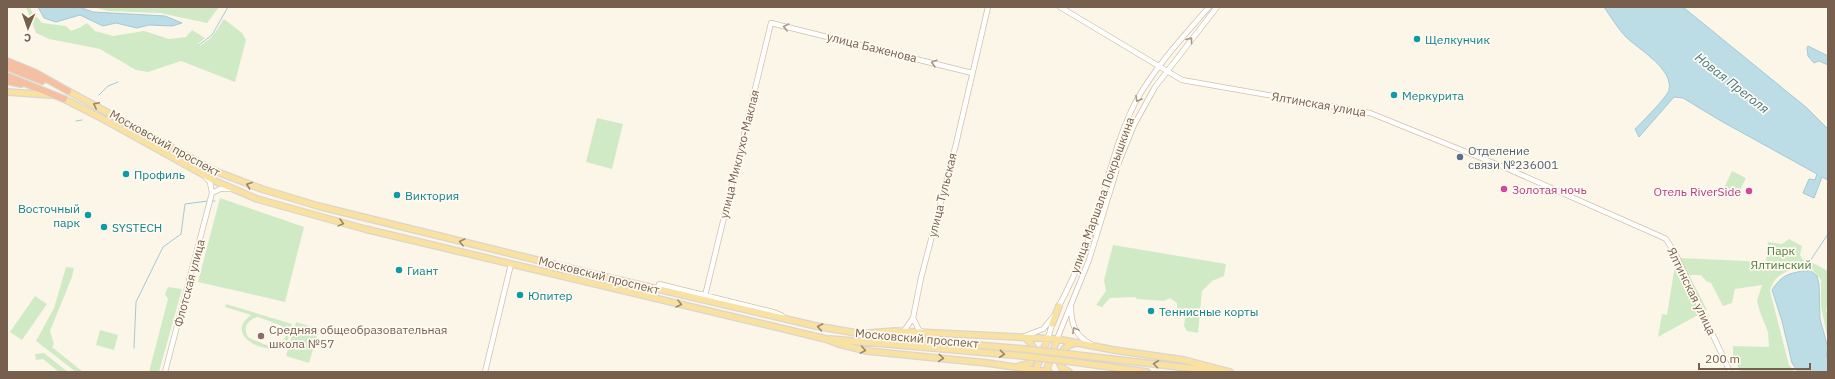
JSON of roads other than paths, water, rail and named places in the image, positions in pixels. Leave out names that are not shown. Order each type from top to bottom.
[{"type":"highway","points":[[7,61],[36,73],[68,91]]},
{"type":"highway","name":"Московский проспект","points":[[7,67],[68,91]]},
{"type":"highway","name":"Московский проспект","points":[[7,76],[64,99]]},
{"type":"highway","points":[[7,81],[34,86]]},
{"type":"main road","name":"Московский проспект","points":[[68,91],[116,116],[183,155],[232,178],[298,200],[602,276],[704,297],[785,319],[858,334],[1024,349],[1222,372]]},
{"type":"main road","points":[[7,92],[55,95]]},
{"type":"main road","name":"Московский проспект","points":[[64,99],[231,189],[296,211],[815,337],[1024,356],[1147,372]]},
{"type":"main road","points":[[180,162],[185,160],[183,155]]},
{"type":"main road","points":[[188,167],[187,161],[192,159]]},
{"type":"main road","points":[[296,211],[298,200]]},
{"type":"main road","points":[[600,286],[602,276]]},
{"type":"main road","name":"улица Маршала Покрышкина","points":[[1052,324],[1059,306]]},
{"type":"main road","points":[[858,334],[903,332],[1058,339],[1098,347],[1184,360],[1230,372]]},
{"type":"main road","points":[[1012,369],[1027,365],[1033,356],[1033,346],[1022,337]]},
{"type":"main road","name":"улица Маршала Покрышкина","points":[[1035,371],[1048,338]]},
{"type":"main road","points":[[826,339],[867,351],[996,364],[1012,369],[1049,372]]},
{"type":"main road","name":"улица Маршала Покрышкина","points":[[1046,372],[1058,339]]},
{"type":"main road","points":[[1070,372],[1063,369],[1060,364],[1062,351],[1069,345],[1080,343]]},
{"type":"street","name":"улица Тульская","points":[[913,318],[921,278],[988,7]]},
{"type":"street","name":"Ялтинская улица","points":[[1060,7],[1182,80],[1370,113],[1506,168],[1662,237],[1670,245],[1676,255],[1730,372]]},
{"type":"street","name":"улица Маршала Покрышкина","points":[[1059,306],[1088,242],[1116,150],[1136,102],[1160,66],[1193,24],[1209,7]]},
{"type":"street","name":"улица Маршала Покрышкина","points":[[1058,339],[1090,256],[1128,138],[1142,107],[1217,7]]},
{"type":"street","name":"улица Баженова","points":[[771,23],[972,73]]},
{"type":"street","name":"улица Миклухо-Маклая","points":[[704,297],[771,23]]},
{"type":"street","points":[[202,174],[210,182],[212,193],[220,188],[231,189]]},
{"type":"street","name":"Флотская улица","points":[[165,372],[212,193]]},
{"type":"street","points":[[485,372],[511,264]]},
{"type":"street","points":[[696,293],[700,292],[706,285]]},
{"type":"street","points":[[658,287],[696,293],[704,297]]},
{"type":"street","points":[[1072,301],[1072,322],[1075,332],[1083,340],[1098,347]]},
{"type":"street","points":[[1022,337],[1043,329],[1059,306]]},
{"type":"street","points":[[903,332],[913,318],[919,330],[927,333]]},
{"type":"street","name":"улица Маршала Покрышкина","points":[[1048,338],[1052,324]]},
{"type":"water","points":[[38,7],[79,7],[93,12],[165,16],[182,23],[172,26],[149,25],[137,28],[116,23],[103,26],[80,15],[56,22],[44,18]]},
{"type":"water","name":"Новая Преголя","points":[[1604,7],[1683,7],[1807,108],[1828,129],[1828,180],[1822,177],[1814,198],[1803,193],[1809,179],[1815,180],[1817,174],[1721,121],[1683,98],[1674,97],[1639,137],[1635,129],[1664,98],[1669,90],[1669,82],[1661,67],[1626,37],[1617,27]]},
{"type":"water","points":[[1808,46],[1828,56],[1828,65],[1819,61],[1814,63],[1808,56]]},
{"type":"water","points":[[1810,270],[1817,276],[1819,284],[1820,319],[1828,348],[1826,356],[1828,358],[1828,372],[1798,372],[1792,363],[1782,321],[1772,290],[1784,277]]},
{"type":"waterway","points":[[199,45],[212,35],[228,7]]},
{"type":"waterway","points":[[99,95],[108,86],[118,82]]},
{"type":"waterway","points":[[76,121],[82,120]]},
{"type":"waterway","points":[[134,348],[136,302],[163,247],[181,234],[185,204],[208,201]]},
{"type":"waterway","points":[[1807,271],[1808,264],[1828,234]]},
{"type":"place","name":"Щелкунчик","points":[[1417,39]]},
{"type":"place","name":"Меркурита","points":[[1394,95]]},
{"type":"place","name":"Отделение связи №236001","points":[[1460,157]]},
{"type":"place","name":"Профиль","points":[[126,174]]},
{"type":"place","name":"Золотая ночь","points":[[1504,189]]},
{"type":"place","name":"Отель RiverSide","points":[[1749,191]]},
{"type":"place","name":"Виктория","points":[[397,195]]},
{"type":"place","name":"Восточный парк","points":[[88,215]]},
{"type":"place","name":"SYSTECH","points":[[104,227]]},
{"type":"place","name":"Гиант","points":[[399,270]]},
{"type":"place","name":"Юпитер","points":[[520,295]]},
{"type":"place","name":"Теннисные корты","points":[[1151,311]]},
{"type":"place","name":"Средняя общеобразовательная школа №57","points":[[261,336]]},
{"type":"park label","name":"Парк Ялтинский","points":[[1781,257]]}]
